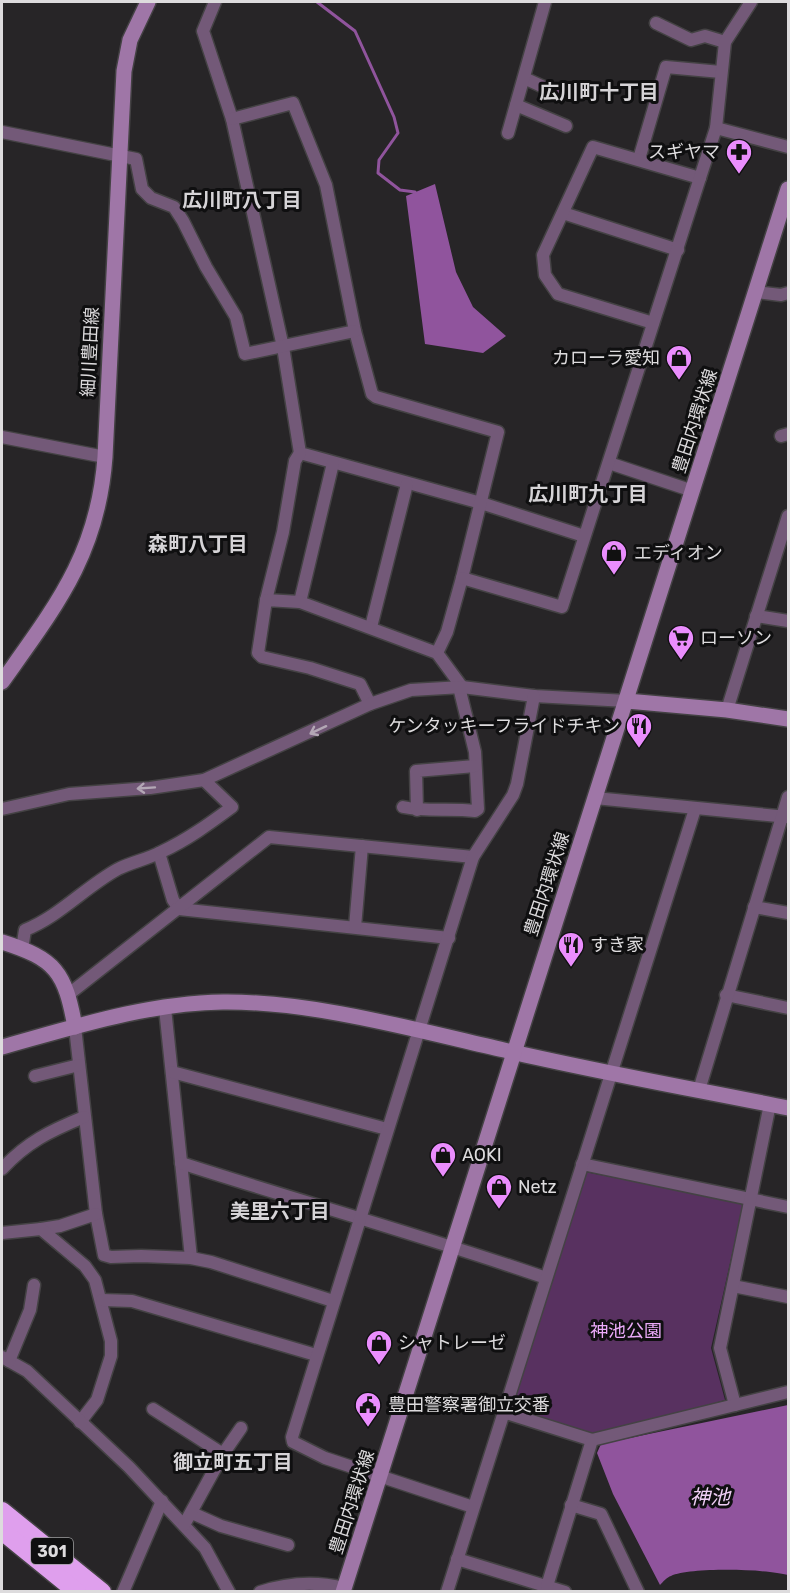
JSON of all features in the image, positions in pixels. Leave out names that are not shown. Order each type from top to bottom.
[{"type":"highway","name":"301","points":[[2,1510],[102,1592]]},
{"type":"highway","name":"301","points":[[2,1531],[77,1592]]},
{"type":"street","name":"細川豊田線","points":[[2,682],[58,603],[78,569],[100,498],[105,457],[119,156],[128,48],[148,2]]},
{"type":"street","points":[[215,2],[203,32],[232,119],[283,346],[300,453],[295,461],[283,532],[266,600],[258,653],[262,657],[310,668],[360,684],[370,704]]},
{"type":"street","points":[[508,133],[545,2]]},
{"type":"street","points":[[462,578],[562,607],[716,128],[724,42],[751,2]]},
{"type":"street","points":[[656,23],[691,40],[705,36],[724,42]]},
{"type":"street","points":[[639,159],[666,67],[721,72]]},
{"type":"street","points":[[524,78],[559,94]]},
{"type":"street","points":[[232,119],[293,103],[326,185],[369,389],[376,397],[496,429],[498,435],[462,578],[447,632],[437,653]]},
{"type":"street","points":[[516,105],[566,126]]},
{"type":"street","points":[[716,128],[789,147]]},
{"type":"street","points":[[2,132],[136,159],[142,189],[151,198],[174,207],[183,221],[206,267],[236,317],[245,354],[355,331]]},
{"type":"street","points":[[653,323],[558,294],[545,275],[543,255],[593,147],[700,178]]},
{"type":"street","name":"豊田内環状線","points":[[343,1590],[789,189]]},
{"type":"street","points":[[563,213],[678,250]]},
{"type":"street","points":[[756,292],[781,295],[789,293]]},
{"type":"street","points":[[2,437],[105,457]]},
{"type":"street","points":[[300,453],[407,484],[481,502],[584,536]]},
{"type":"street","points":[[300,602],[333,463]]},
{"type":"street","points":[[609,463],[693,491]]},
{"type":"street","points":[[371,627],[407,484]]},
{"type":"street","points":[[727,710],[756,616],[786,534],[789,516]]},
{"type":"street","points":[[266,600],[300,602],[437,653],[461,687],[475,752],[478,809],[475,811],[417,810],[403,807]]},
{"type":"street","points":[[756,616],[789,621]]},
{"type":"street","points":[[2,809],[69,794],[150,788],[204,780],[370,704],[411,690],[461,687],[534,696],[727,710],[789,719]]},
{"type":"street","points":[[473,1508],[381,1475],[325,1458],[293,1442],[292,1434],[473,857],[513,795],[534,696]]},
{"type":"street","points":[[417,810],[416,771],[475,766]]},
{"type":"street","points":[[22,949],[26,930],[49,921],[77,896],[119,868],[159,853],[189,838],[232,807],[204,780]]},
{"type":"street","points":[[595,798],[785,817]]},
{"type":"street","points":[[699,1090],[726,995],[785,817],[789,798]]},
{"type":"street","points":[[447,1592],[695,809]]},
{"type":"street","points":[[69,993],[269,837],[473,857]]},
{"type":"street","points":[[355,927],[362,846]]},
{"type":"street","points":[[159,853],[173,900],[179,909]]},
{"type":"street","points":[[754,907],[789,913]]},
{"type":"street","points":[[179,909],[449,938]]},
{"type":"street","points":[[2,942],[43,958],[69,993],[75,1027],[96,1214],[107,1257],[191,1258],[333,1301]]},
{"type":"street","points":[[726,995],[789,1008]]},
{"type":"street","points":[[2,1047],[131,1013],[222,1002],[258,1003],[420,1031],[789,1108]]},
{"type":"street","points":[[165,1008],[191,1258]]},
{"type":"street","points":[[35,1077],[79,1065]]},
{"type":"street","points":[[172,1072],[387,1129]]},
{"type":"street","points":[[735,1405],[720,1348],[770,1104]]},
{"type":"street","points":[[2,1170],[22,1148],[50,1131],[84,1117]]},
{"type":"street","points":[[181,1163],[359,1220],[454,1246],[546,1278]]},
{"type":"street","points":[[582,1164],[789,1206]]},
{"type":"street","points":[[2,1233],[60,1226],[96,1214]]},
{"type":"street","points":[[41,1229],[85,1266],[95,1280],[111,1341],[111,1356],[96,1400],[80,1422]]},
{"type":"street","points":[[34,1285],[30,1310],[5,1359],[27,1371],[162,1501],[205,1548],[228,1592]]},
{"type":"street","points":[[733,1286],[789,1297]]},
{"type":"street","points":[[102,1300],[132,1301],[316,1355]]},
{"type":"street","points":[[503,1412],[592,1440],[789,1392]]},
{"type":"street","points":[[153,1409],[223,1454]]},
{"type":"street","points":[[184,1525],[223,1454],[241,1428]]},
{"type":"street","points":[[547,1586],[592,1440]]},
{"type":"street","points":[[123,1592],[162,1501]]},
{"type":"street","points":[[572,1504],[601,1514],[638,1592]]},
{"type":"street","points":[[192,1513],[221,1526],[288,1545]]},
{"type":"street","points":[[457,1559],[566,1592]]},
{"type":"street","points":[[260,1592],[294,1584],[330,1585],[343,1590]]},
{"type":"green space","name":"神池公園","points":[[585,1172],[741,1202],[743,1205],[711,1348],[725,1400],[642,1424],[592,1434],[511,1407]]},
{"type":"water","points":[[435,184],[456,272],[473,307],[506,336],[483,353],[425,344],[406,196]]},
{"type":"water","name":"神池","points":[[788,1405],[788,1575],[747,1570],[695,1571],[670,1577],[660,1585],[613,1494],[597,1453],[601,1444]]},
{"type":"waterway","points":[[317,2],[355,31],[394,117],[398,133],[379,160],[378,173],[400,190],[415,192]]},
{"type":"place","name":"スギヤマ","points":[[739,175]]},
{"type":"place","name":"カローラ愛知","points":[[679,381]]},
{"type":"place","name":"エディオン","points":[[614,576]]},
{"type":"place","name":"ローソン","points":[[681,661]]},
{"type":"place","name":"ケンタッキーフライドチキン","points":[[639,749]]},
{"type":"place","name":"すき家","points":[[571,968]]},
{"type":"place","name":"AOKI","points":[[443,1178]]},
{"type":"place","name":"Netz","points":[[499,1210]]},
{"type":"place","name":"シャトレーゼ","points":[[379,1366]]},
{"type":"place","name":"豊田警察署御立交番","points":[[368,1428]]},
{"type":"district","name":"広川町十丁目","points":[[599,92]]},
{"type":"district","name":"広川町八丁目","points":[[242,200]]},
{"type":"district","name":"広川町九丁目","points":[[588,494]]},
{"type":"district","name":"森町八丁目","points":[[198,544]]},
{"type":"district","name":"美里六丁目","points":[[280,1211]]},
{"type":"district","name":"御立町五丁目","points":[[233,1462]]}]
